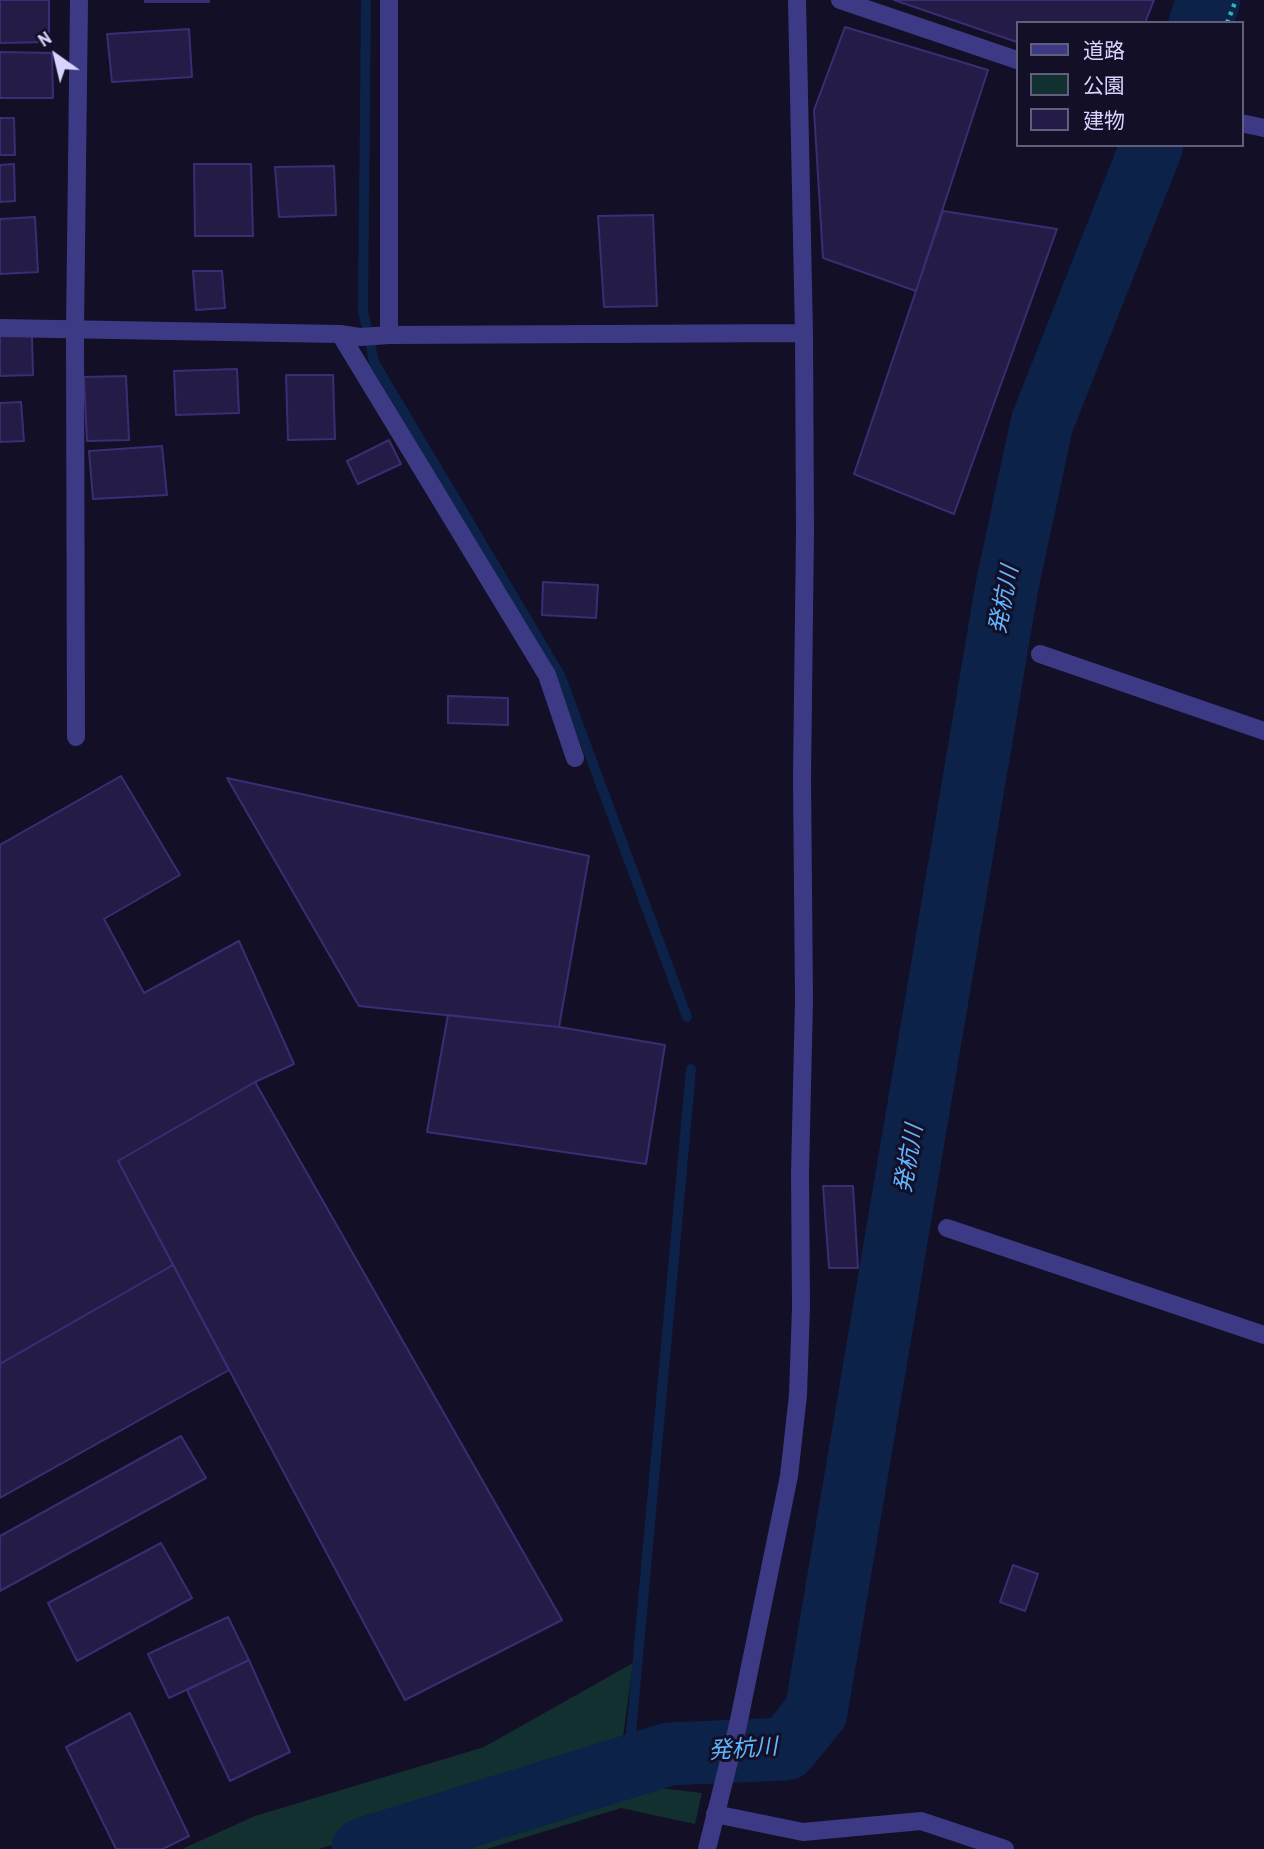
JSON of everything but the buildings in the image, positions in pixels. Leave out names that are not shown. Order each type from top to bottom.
[{"type":"street","points":[[76,737],[75,331],[79,0]]},
{"type":"street","points":[[374,336],[389,0]]},
{"type":"street","points":[[708,1849],[738,1724],[789,1476],[798,1395],[802,1307],[800,1173],[804,1000],[804,333],[797,0]]},
{"type":"street","points":[[840,0],[1016,60]]},
{"type":"street","points":[[1243,123],[1264,128]]},
{"type":"street","points":[[0,328],[374,336],[804,333]]},
{"type":"street","points":[[340,334],[547,675],[575,758]]},
{"type":"street","points":[[1040,654],[1264,731]]},
{"type":"street","points":[[947,1228],[1264,1335]]},
{"type":"street","points":[[715,1812],[803,1832],[921,1821],[1005,1849]]},
{"type":"path","points":[[1228,21],[1236,0]]},
{"type":"green space","points":[[633,1663],[620,1759],[319,1849],[182,1849],[255,1816],[484,1747]]},
{"type":"green space","points":[[626,1784],[702,1793],[695,1824],[621,1808],[487,1849],[413,1849]]},
{"type":"waterway","points":[[366,0],[363,311],[374,362],[560,675],[687,1017]]},
{"type":"waterway","name":"発杭川","points":[[1201,21],[1209,0]]},
{"type":"waterway","name":"発杭川","points":[[363,1849],[669,1754],[786,1749],[816,1712],[1007,586],[1042,423],[1151,147]]},
{"type":"waterway","points":[[628,1767],[691,1069]]}]
